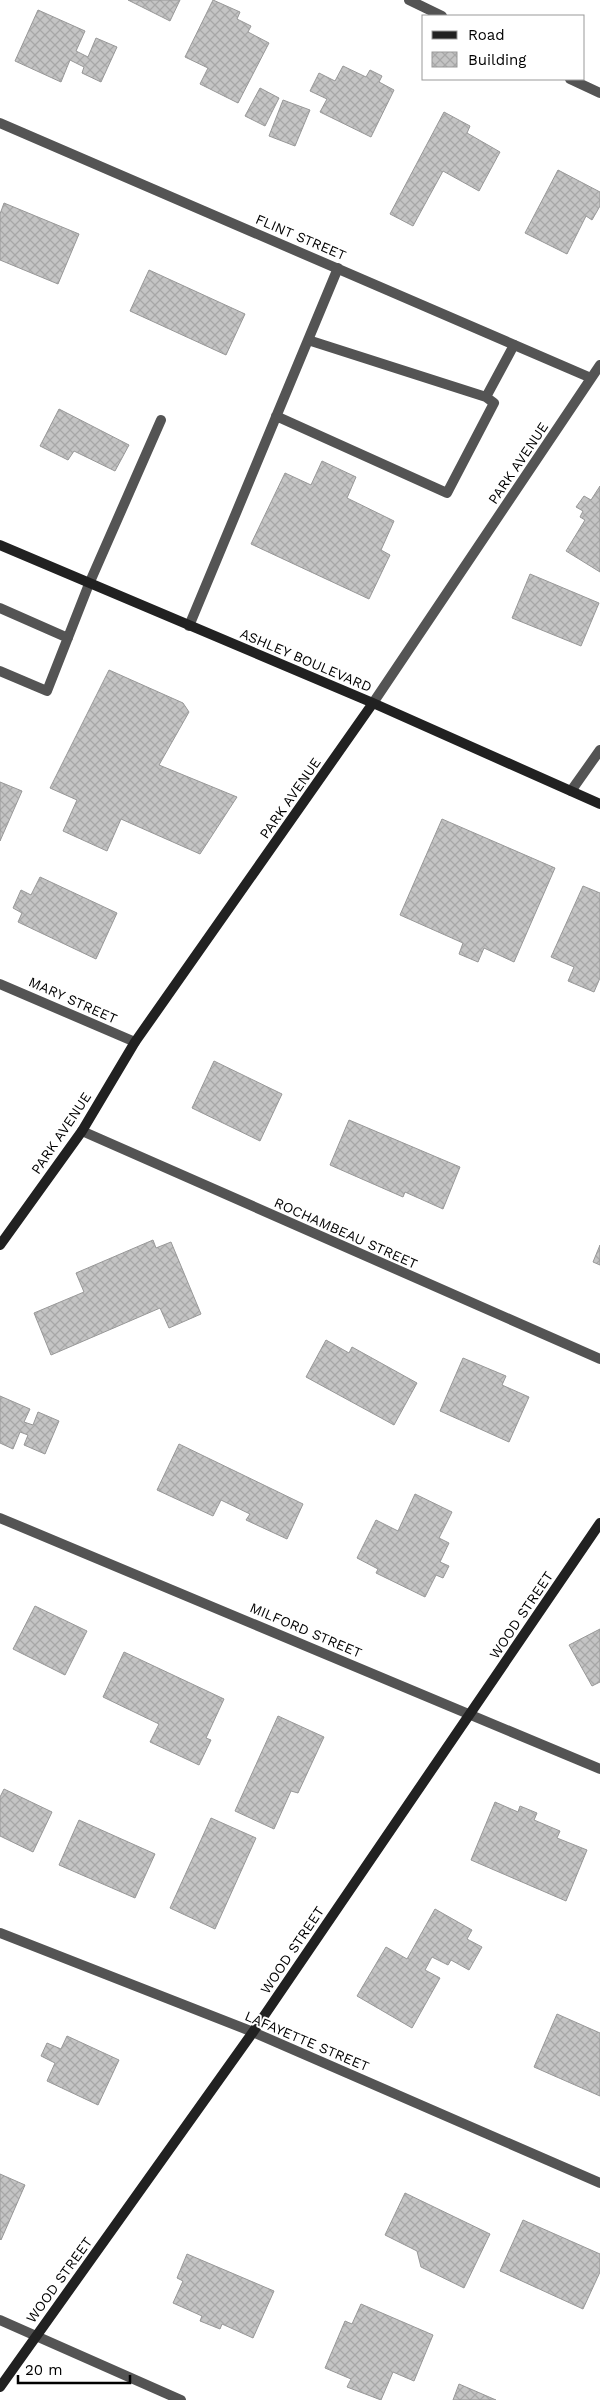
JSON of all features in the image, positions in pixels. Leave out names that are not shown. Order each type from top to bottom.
[{"type":"street","points":[[409,0],[440,15]]},
{"type":"street","points":[[572,80],[600,93]]},
{"type":"street","name":"FLINT STREET","points":[[0,123],[591,378]]},
{"type":"street","points":[[188,626],[338,268]]},
{"type":"street","points":[[276,416],[447,494],[494,403],[486,397],[308,340]]},
{"type":"street","points":[[486,397],[514,344]]},
{"type":"street","name":"PARK AVENUE","points":[[0,1245],[82,1131],[135,1042],[374,703],[600,365]]},
{"type":"street","points":[[0,671],[46,691],[89,584],[161,420]]},
{"type":"street","name":"ASHLEY BOULEVARD","points":[[0,545],[374,703],[600,804]]},
{"type":"street","points":[[0,608],[68,638]]},
{"type":"street","points":[[571,791],[600,750]]},
{"type":"street","name":"MARY STREET","points":[[0,984],[135,1042]]},
{"type":"street","name":"ROCHAMBEAU STREET","points":[[82,1131],[600,1359]]},
{"type":"street","name":"MILFORD STREET","points":[[0,1518],[471,1713],[600,1769]]},
{"type":"street","name":"WOOD STREET","points":[[0,2387],[253,2032],[600,1523]]},
{"type":"street","name":"LAFAYETTE STREET","points":[[0,1933],[253,2032],[600,2183]]},
{"type":"street","points":[[0,2320],[181,2400]]},
{"type":"building","points":[[128,0],[180,0],[170,21]]},
{"type":"building","points":[[213,0],[240,12],[237,19],[251,26],[248,32],[269,43],[238,103],[200,84],[208,68],[185,57]]},
{"type":"building","points":[[38,10],[85,31],[76,51],[88,57],[96,38],[117,47],[101,82],[82,73],[84,67],[70,60],[61,82],[15,61]]},
{"type":"building","points":[[343,66],[366,77],[370,70],[382,76],[379,82],[394,90],[371,137],[320,112],[327,99],[310,91],[319,73],[335,81]]},
{"type":"building","points":[[260,88],[279,98],[265,126],[245,116]]},
{"type":"building","points":[[283,100],[310,110],[295,146],[269,136]]},
{"type":"building","points":[[444,112],[470,126],[467,133],[500,152],[479,191],[443,171],[413,226],[390,214]]},
{"type":"building","points":[[558,170],[600,192],[600,206],[592,220],[586,216],[567,254],[525,233]]},
{"type":"building","points":[[4,203],[79,234],[58,284],[0,260],[0,214]]},
{"type":"building","points":[[149,270],[245,314],[226,355],[130,311]]},
{"type":"building","points":[[59,409],[129,445],[115,471],[74,451],[68,460],[40,446]]},
{"type":"building","points":[[322,461],[356,477],[347,498],[394,521],[381,550],[390,555],[369,599],[251,544],[285,473],[311,485]]},
{"type":"building","points":[[600,486],[600,572],[566,551],[585,520],[580,517],[583,511],[576,507],[584,496],[591,500]]},
{"type":"building","points":[[530,574],[599,603],[581,646],[512,618]]},
{"type":"building","points":[[109,670],[183,703],[189,712],[159,765],[237,797],[200,854],[121,819],[107,851],[63,831],[77,800],[50,788]]},
{"type":"building","points":[[0,782],[22,791],[0,841]]},
{"type":"building","points":[[442,819],[555,868],[514,962],[484,948],[478,962],[459,954],[463,943],[400,915]]},
{"type":"building","points":[[40,877],[117,913],[96,959],[18,922],[22,913],[13,908],[21,890],[31,895]]},
{"type":"building","points":[[583,886],[600,893],[600,978],[594,992],[568,981],[574,967],[551,957]]},
{"type":"building","points":[[214,1061],[282,1094],[260,1141],[192,1108]]},
{"type":"building","points":[[349,1120],[460,1167],[443,1209],[405,1192],[403,1197],[330,1165]]},
{"type":"building","points":[[153,1240],[156,1248],[171,1242],[201,1314],[169,1328],[160,1308],[51,1355],[34,1313],[84,1292],[76,1273]]},
{"type":"building","points":[[600,1245],[600,1265],[593,1262]]},
{"type":"building","points":[[326,1340],[349,1353],[352,1347],[417,1383],[394,1425],[306,1377]]},
{"type":"building","points":[[463,1358],[506,1376],[502,1385],[529,1397],[509,1442],[440,1411]]},
{"type":"building","points":[[0,1396],[30,1409],[24,1422],[33,1425],[38,1412],[59,1421],[45,1454],[24,1445],[28,1435],[20,1432],[13,1449],[0,1443]]},
{"type":"building","points":[[179,1444],[303,1504],[287,1539],[246,1520],[250,1514],[221,1500],[213,1516],[157,1490]]},
{"type":"building","points":[[415,1494],[452,1512],[439,1538],[449,1543],[440,1562],[449,1566],[443,1578],[436,1575],[425,1597],[376,1573],[378,1569],[357,1558],[376,1520],[398,1531]]},
{"type":"building","points":[[35,1606],[87,1631],[65,1675],[13,1649]]},
{"type":"building","points":[[600,1629],[600,1682],[592,1686],[569,1645]]},
{"type":"building","points":[[124,1652],[224,1699],[206,1738],[211,1740],[199,1765],[150,1742],[159,1724],[103,1697]]},
{"type":"building","points":[[278,1716],[324,1737],[298,1793],[291,1791],[274,1829],[235,1811]]},
{"type":"building","points":[[4,1789],[52,1812],[33,1852],[0,1836],[0,1797]]},
{"type":"building","points":[[495,1802],[518,1812],[520,1806],[537,1813],[534,1820],[560,1831],[557,1838],[587,1850],[566,1901],[471,1860]]},
{"type":"building","points":[[211,1818],[256,1838],[215,1929],[170,1908]]},
{"type":"building","points":[[79,1820],[155,1854],[135,1898],[59,1865]]},
{"type":"building","points":[[435,1909],[472,1930],[467,1939],[482,1947],[469,1970],[451,1960],[448,1965],[432,1957],[425,1970],[440,1978],[412,2028],[357,1996],[386,1947],[407,1959]]},
{"type":"building","points":[[557,2014],[600,2033],[600,2096],[534,2067]]},
{"type":"building","points":[[67,2036],[119,2060],[98,2105],[47,2081],[55,2063],[41,2056],[47,2043],[61,2049]]},
{"type":"building","points":[[0,2174],[25,2185],[1,2240],[0,2239]]},
{"type":"building","points":[[405,2193],[490,2234],[464,2288],[421,2267],[417,2251],[385,2235]]},
{"type":"building","points":[[523,2220],[600,2254],[600,2272],[583,2309],[500,2271]]},
{"type":"building","points":[[187,2254],[274,2291],[253,2338],[222,2324],[220,2329],[200,2321],[202,2316],[173,2303],[183,2281],[177,2278]]},
{"type":"building","points":[[361,2304],[433,2335],[414,2381],[393,2372],[381,2400],[347,2387],[351,2379],[325,2368],[345,2321],[352,2324]]},
{"type":"building","points":[[459,2384],[496,2400],[453,2400]]}]
